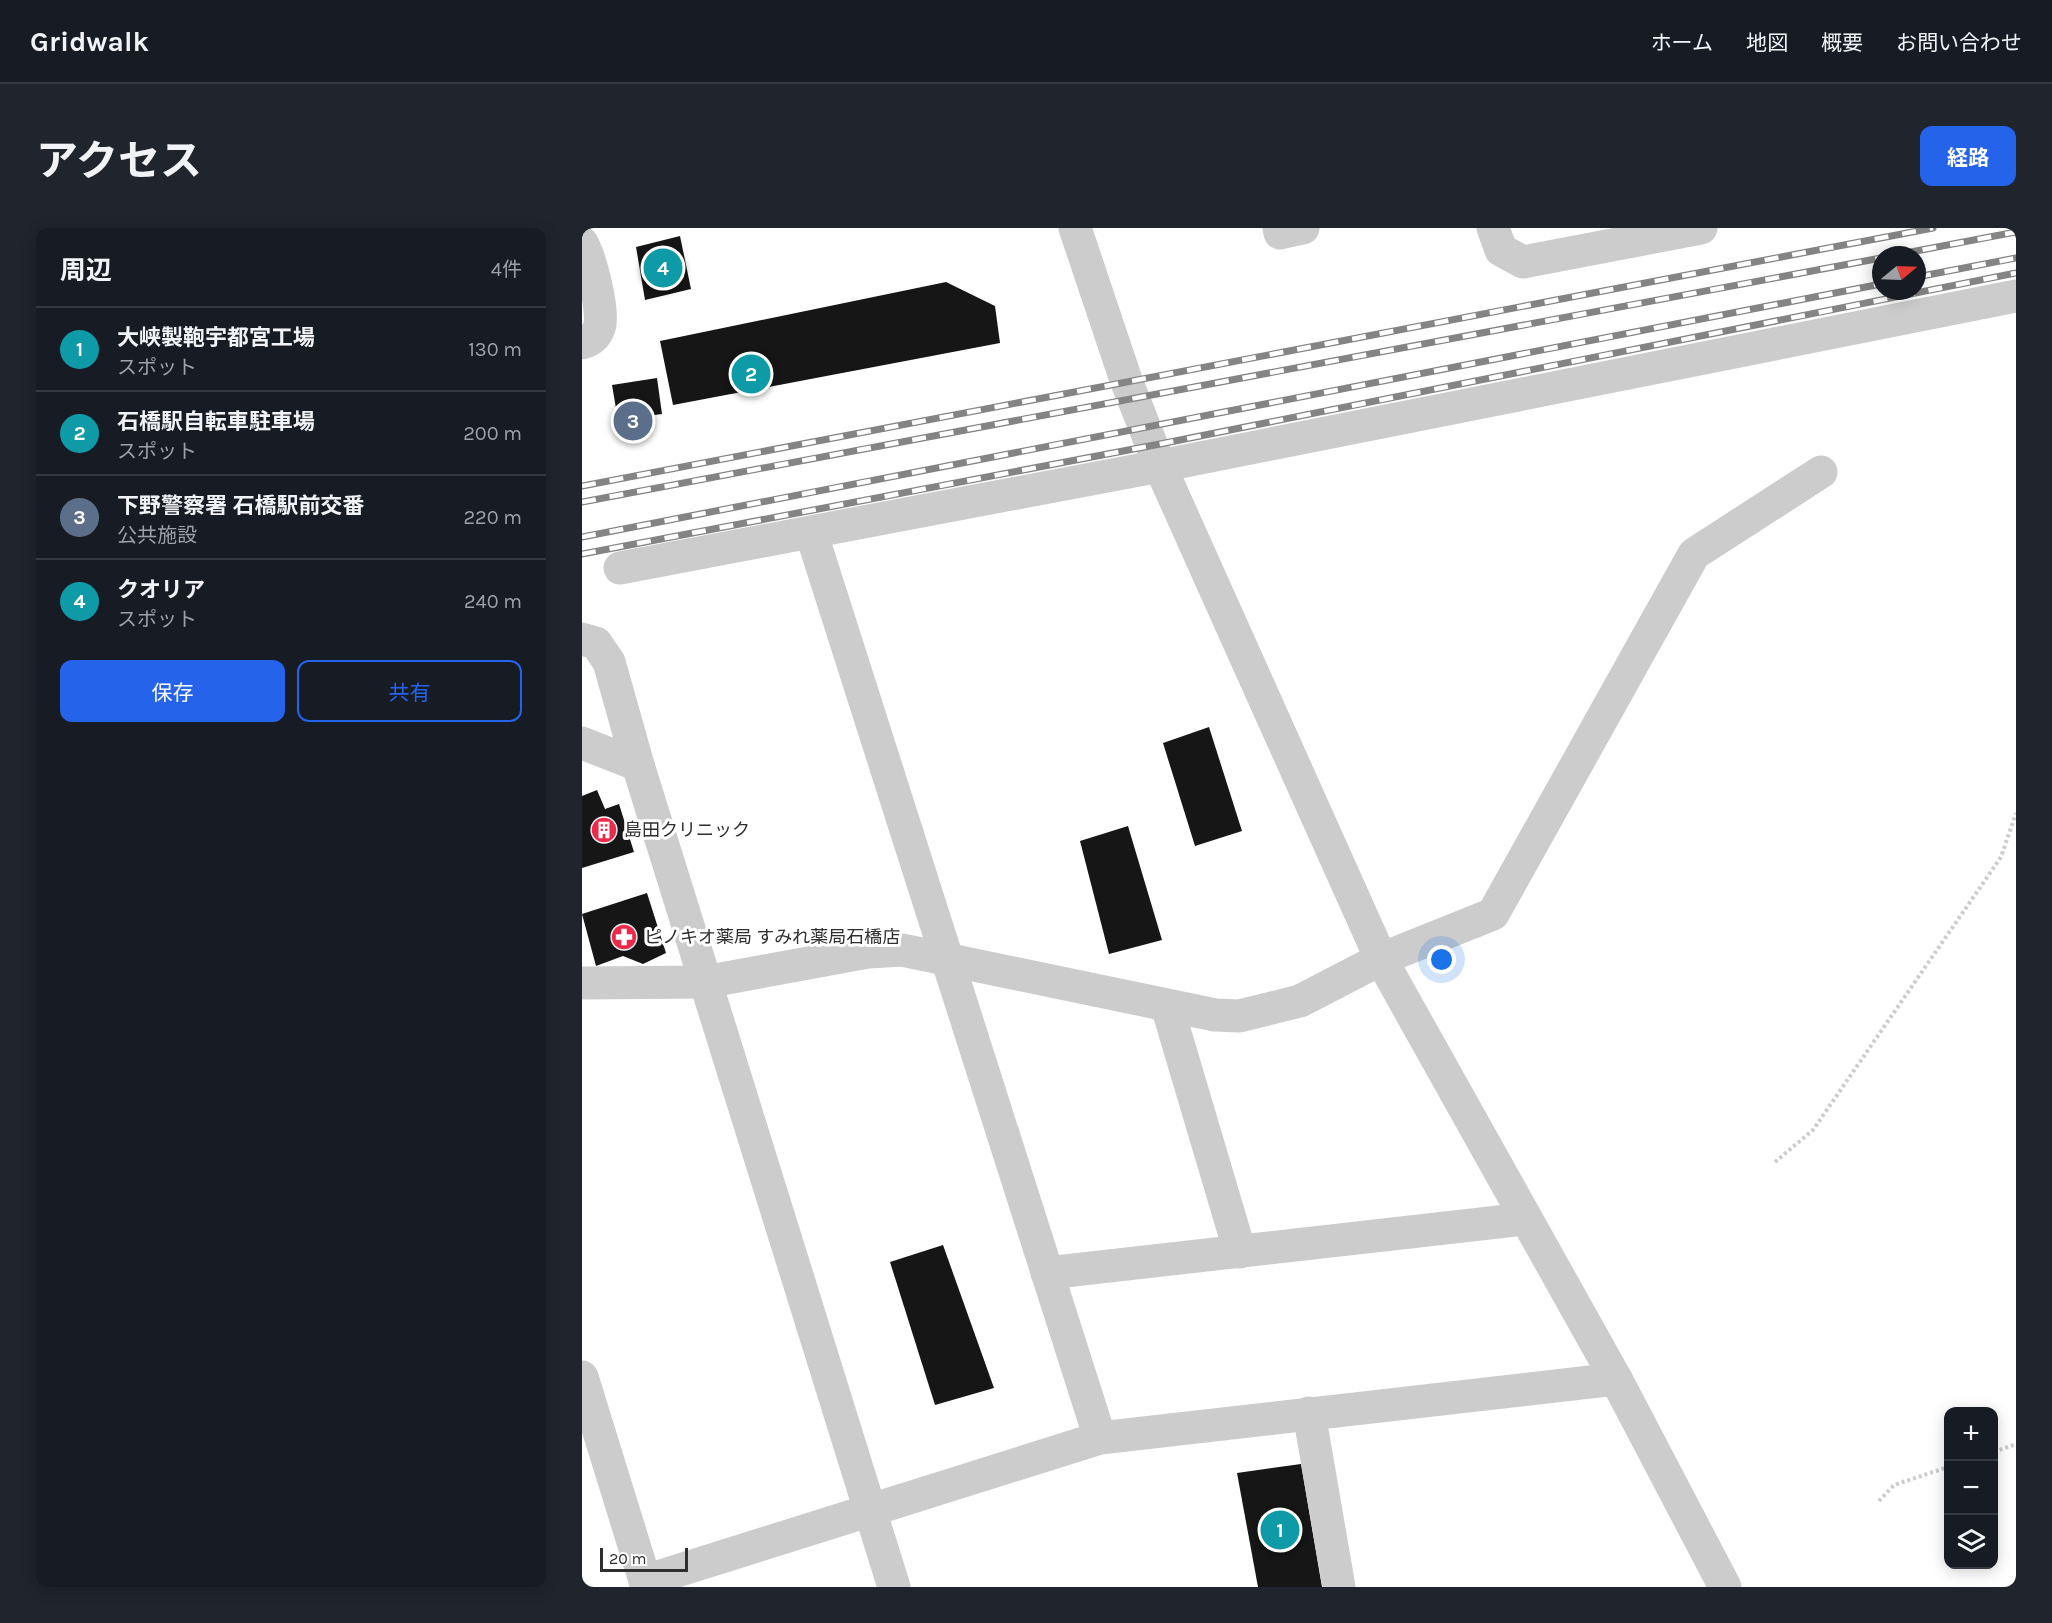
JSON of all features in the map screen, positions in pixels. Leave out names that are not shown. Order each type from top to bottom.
[{"type":"street","points":[[1075,228],[1126,380],[1160,466],[1381,959],[1616,1380],[1725,1587]]},
{"type":"street","points":[[1279,228],[1280,233],[1303,228]]},
{"type":"street","points":[[1493,228],[1501,250],[1523,262],[1701,228]]},
{"type":"street","points":[[582,243],[589,255],[601,320],[595,335],[582,343]]},
{"type":"street","points":[[620,568],[1160,466],[2016,296]]},
{"type":"street","points":[[582,983],[705,982],[868,952],[902,950],[1215,1016],[1239,1016],[1300,1001],[1381,959],[1493,914],[1694,554],[1821,472]]},
{"type":"street","points":[[811,531],[1100,1438]]},
{"type":"street","points":[[582,639],[596,643],[609,662],[638,765],[894,1587]]},
{"type":"street","points":[[582,743],[638,765]]},
{"type":"street","points":[[1167,1006],[1240,1252]]},
{"type":"street","points":[[1047,1273],[1525,1219]]},
{"type":"street","points":[[582,1377],[646,1584],[868,1509],[1100,1438],[1616,1380]]},
{"type":"street","points":[[1309,1413],[1339,1587]]},
{"type":"path","points":[[1775,1162],[1813,1131],[1820,1121],[2001,857],[2016,813]]},
{"type":"path","points":[[1998,1451],[2016,1444]]},
{"type":"path","points":[[1879,1501],[1894,1485],[1944,1468]]},
{"type":"building","points":[[680,236],[691,289],[645,300],[636,247]]},
{"type":"building","points":[[946,282],[995,306],[1000,343],[673,405],[660,341]]},
{"type":"building","points":[[657,378],[662,414],[618,420],[612,385]]},
{"type":"building","points":[[1209,727],[1242,831],[1195,846],[1163,743]]},
{"type":"building","name":"島田クリニック","points":[[597,790],[605,809],[619,804],[634,852],[582,868],[582,796]]},
{"type":"building","points":[[1128,826],[1162,940],[1109,954],[1080,841]]},
{"type":"building","name":"ピノキオ薬局 すみれ薬局石橋店","points":[[647,893],[666,953],[643,964],[623,956],[596,966],[582,914]]},
{"type":"building","points":[[943,1245],[994,1388],[935,1405],[890,1262]]},
{"type":"building","points":[[1301,1464],[1322,1587],[1258,1587],[1237,1473]]},
{"type":"railway","points":[[582,486],[1933,228]]},
{"type":"railway","points":[[1926,249],[2016,232]]},
{"type":"railway","points":[[1926,275],[2016,258]]},
{"type":"railway","points":[[582,502],[1872,260]]},
{"type":"railway","points":[[582,554],[1160,444],[2016,273]]},
{"type":"railway","points":[[582,537],[1872,286]]},
{"type":"place","name":"クオリア","points":[[663,268]]},
{"type":"place","name":"石橋駅自転車駐車場","points":[[751,374]]},
{"type":"place","name":"下野警察署 石橋駅前交番","points":[[633,421]]},
{"type":"place","name":"島田クリニック","points":[[604,830]]},
{"type":"place","name":"ピノキオ薬局 すみれ薬局石橋店","points":[[624,937]]},
{"type":"place","name":"大峡製鞄宇都宮工場","points":[[1280,1530]]}]
